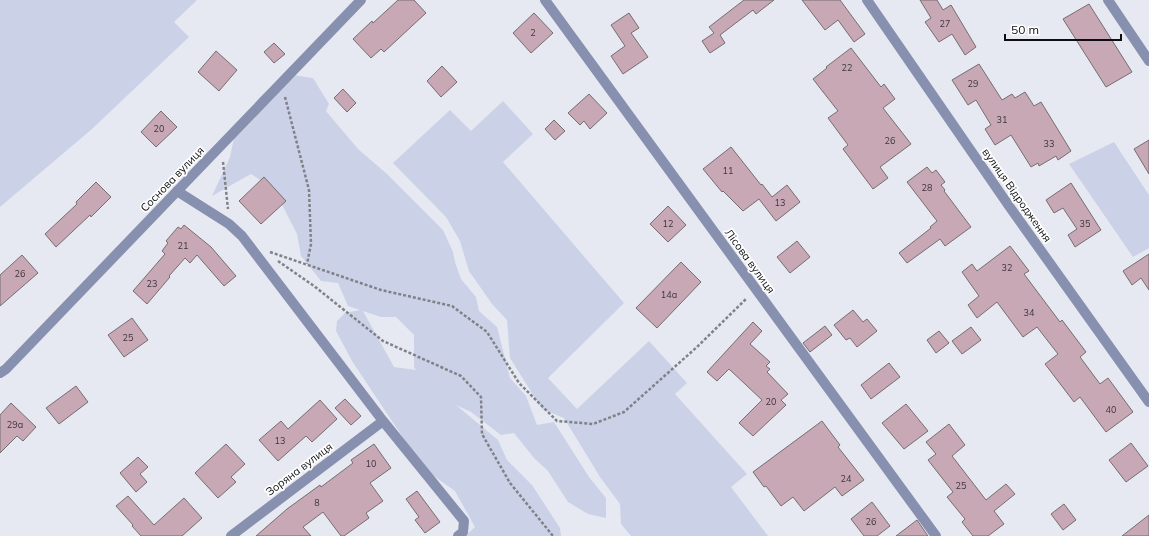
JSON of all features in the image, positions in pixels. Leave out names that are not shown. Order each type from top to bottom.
[{"type":"street","name":"Соснова вулиця","points":[[0,373],[6,369],[361,0]]},
{"type":"street","name":"Лісова вулиця","points":[[545,0],[936,536]]},
{"type":"street","name":"вулиця Відродження","points":[[867,0],[1009,206],[1149,402]]},
{"type":"street","points":[[1108,0],[1149,61]]},
{"type":"street","points":[[177,191],[229,224],[242,236],[382,421],[464,521],[463,532],[458,536]]},
{"type":"street","name":"Зоряна вулиця","points":[[231,536],[382,421]]},
{"type":"path","points":[[281,83],[309,190],[311,244],[307,264]]},
{"type":"path","points":[[221,146],[229,224]]},
{"type":"path","points":[[271,257],[266,251],[381,290],[452,306],[487,332],[519,383],[557,421],[593,424],[624,412],[697,347],[756,289]]},
{"type":"path","points":[[277,261],[314,286],[383,341],[461,376],[481,396],[482,434],[510,483],[553,536]]},
{"type":"shaded area","points":[[0,0],[197,0],[174,22],[189,37],[92,129],[0,207]]},
{"type":"shaded area","points":[[285,74],[313,78],[329,104],[326,111],[358,149],[387,174],[443,230],[453,252],[461,279],[476,297],[479,311],[497,327],[510,378],[526,396],[537,425],[554,422],[589,477],[606,498],[606,518],[588,514],[568,502],[548,471],[534,458],[514,433],[501,435],[471,412],[456,405],[498,440],[507,460],[532,485],[560,528],[561,536],[465,536],[475,527],[455,491],[424,469],[352,361],[336,331],[337,321],[345,313],[360,310],[348,306],[338,283],[321,281],[301,256],[297,234],[274,189],[251,174],[212,196],[230,157],[235,133],[259,98]],"holes":[[[363,311],[381,317],[396,317],[414,335],[414,367],[416,370],[394,367]]]},
{"type":"shaded area","points":[[503,101],[533,134],[503,162],[624,303],[548,378],[577,409],[649,341],[687,383],[675,394],[747,474],[731,487],[768,536],[631,536],[621,524],[620,504],[600,477],[564,418],[542,409],[510,358],[507,320],[492,304],[469,271],[460,241],[446,217],[393,163],[450,110],[471,131]]},
{"type":"shaded area","points":[[1114,142],[1149,195],[1149,248],[1133,257],[1069,164]]},
{"type":"building","points":[[398,0],[414,0],[426,13],[384,52],[381,49],[371,58],[353,39]]},
{"type":"building","points":[[744,0],[774,0],[756,14],[753,10],[720,35],[725,43],[710,53],[702,41],[714,33],[709,27]]},
{"type":"building","points":[[802,0],[840,0],[865,34],[854,42],[838,20],[825,30]]},
{"type":"building","points":[[920,0],[937,0],[943,10],[951,5],[976,47],[965,55],[952,34],[939,42],[925,22],[931,18]]},
{"type":"building","points":[[1089,4],[1132,72],[1106,87],[1063,19]]},
{"type":"building","points":[[534,13],[553,33],[531,53],[513,33]]},
{"type":"building","points":[[629,13],[639,28],[631,33],[648,57],[623,74],[611,56],[625,46],[611,25]]},
{"type":"building","points":[[274,43],[285,54],[274,63],[264,52]]},
{"type":"building","points":[[851,48],[881,87],[884,84],[895,99],[883,108],[911,144],[880,167],[888,178],[873,189],[843,149],[848,145],[828,118],[838,111],[813,79]]},
{"type":"building","points":[[216,51],[237,70],[219,91],[198,72]]},
{"type":"building","points":[[979,64],[1002,100],[1012,94],[1015,98],[1025,92],[1034,106],[1041,102],[1071,151],[1058,160],[1056,156],[1039,166],[1038,163],[1031,167],[1011,135],[995,145],[985,129],[991,125],[976,100],[968,105],[952,80]]},
{"type":"building","points":[[442,66],[457,82],[441,97],[427,81]]},
{"type":"building","points":[[343,89],[356,103],[347,112],[334,98]]},
{"type":"building","points":[[589,94],[607,113],[590,129],[584,121],[580,125],[568,113]]},
{"type":"building","points":[[161,111],[177,127],[156,147],[141,132]]},
{"type":"building","points":[[554,120],[565,131],[555,140],[545,129]]},
{"type":"building","points":[[1149,140],[1149,174],[1134,149]]},
{"type":"building","points":[[731,147],[772,197],[787,185],[800,202],[776,221],[759,199],[743,211],[723,191],[722,192],[703,169]]},
{"type":"building","points":[[927,167],[932,173],[936,170],[945,182],[941,185],[945,190],[944,191],[971,227],[945,246],[940,239],[907,263],[899,253],[931,228],[930,227],[937,221],[907,182]]},
{"type":"building","points":[[264,177],[286,201],[261,224],[239,201]]},
{"type":"building","points":[[96,182],[111,197],[91,217],[90,215],[56,247],[45,234],[77,204],[76,202]]},
{"type":"building","points":[[1071,183],[1101,230],[1075,247],[1068,235],[1077,229],[1063,208],[1054,213],[1046,200]]},
{"type":"building","points":[[668,206],[686,225],[668,242],[650,224]]},
{"type":"building","points":[[184,225],[211,247],[236,276],[224,286],[197,255],[190,263],[185,258],[147,304],[133,291],[165,254],[162,251],[168,243],[166,241],[178,227],[181,229]]},
{"type":"building","points":[[797,241],[810,257],[790,273],[777,257]]},
{"type":"building","points":[[1010,246],[1029,271],[1024,274],[1060,322],[1062,320],[1086,352],[1080,357],[1100,384],[1108,378],[1133,412],[1106,432],[1080,397],[1074,402],[1045,364],[1058,354],[1037,327],[1023,337],[997,302],[977,318],[968,305],[979,296],[962,272],[972,264],[977,271]]},
{"type":"building","points":[[1149,254],[1149,290],[1141,278],[1132,285],[1123,271]]},
{"type":"building","points":[[22,255],[38,273],[0,306],[0,275]]},
{"type":"building","points":[[681,262],[701,282],[657,328],[636,308]]},
{"type":"building","points":[[853,310],[863,322],[867,319],[877,331],[857,347],[850,338],[846,340],[834,325]]},
{"type":"building","points":[[132,318],[148,340],[124,357],[108,335]]},
{"type":"building","points":[[753,322],[762,331],[750,344],[770,362],[766,366],[770,369],[767,372],[788,394],[781,400],[786,405],[753,436],[739,423],[762,400],[729,369],[717,381],[707,372]]},
{"type":"building","points":[[825,326],[832,335],[810,352],[803,343]]},
{"type":"building","points":[[971,327],[981,340],[962,354],[952,341]]},
{"type":"building","points":[[939,331],[949,343],[936,353],[927,340]]},
{"type":"building","points":[[889,363],[900,377],[871,399],[861,385]]},
{"type":"building","points":[[76,386],[88,402],[59,424],[46,408]]},
{"type":"building","points":[[345,399],[361,416],[351,425],[335,408]]},
{"type":"building","points":[[320,400],[337,419],[312,442],[306,436],[278,461],[259,440],[281,421],[288,429]]},
{"type":"building","points":[[11,403],[36,427],[23,441],[17,436],[0,453],[0,415]]},
{"type":"building","points":[[906,404],[928,431],[904,449],[882,423]]},
{"type":"building","points":[[822,421],[840,445],[838,447],[864,480],[842,496],[835,487],[804,511],[793,497],[781,506],[753,472]]},
{"type":"building","points":[[949,424],[965,445],[952,456],[986,500],[1006,484],[1015,494],[994,511],[1004,524],[988,536],[973,536],[962,522],[965,519],[947,497],[953,492],[928,460],[936,454],[926,442]]},
{"type":"building","points":[[1131,443],[1148,466],[1126,482],[1109,460]]},
{"type":"building","points":[[226,444],[245,464],[231,477],[236,482],[218,498],[195,473]]},
{"type":"building","points":[[374,444],[391,468],[370,483],[383,501],[366,513],[369,518],[344,536],[341,536],[323,512],[303,527],[311,536],[256,536],[287,509],[320,485],[321,487],[353,463],[351,460]]},
{"type":"building","points":[[138,457],[148,467],[140,474],[147,482],[136,492],[120,473]]},
{"type":"building","points":[[417,491],[440,522],[425,533],[415,520],[419,517],[406,499]]},
{"type":"building","points":[[128,496],[154,525],[184,498],[202,518],[182,536],[141,536],[116,506]]},
{"type":"building","points":[[872,502],[890,526],[877,536],[864,536],[851,519]]},
{"type":"building","points":[[1064,504],[1076,520],[1063,530],[1051,514]]},
{"type":"building","points":[[1149,515],[1149,536],[1122,536]]},
{"type":"building","points":[[917,520],[928,536],[896,536]]}]
